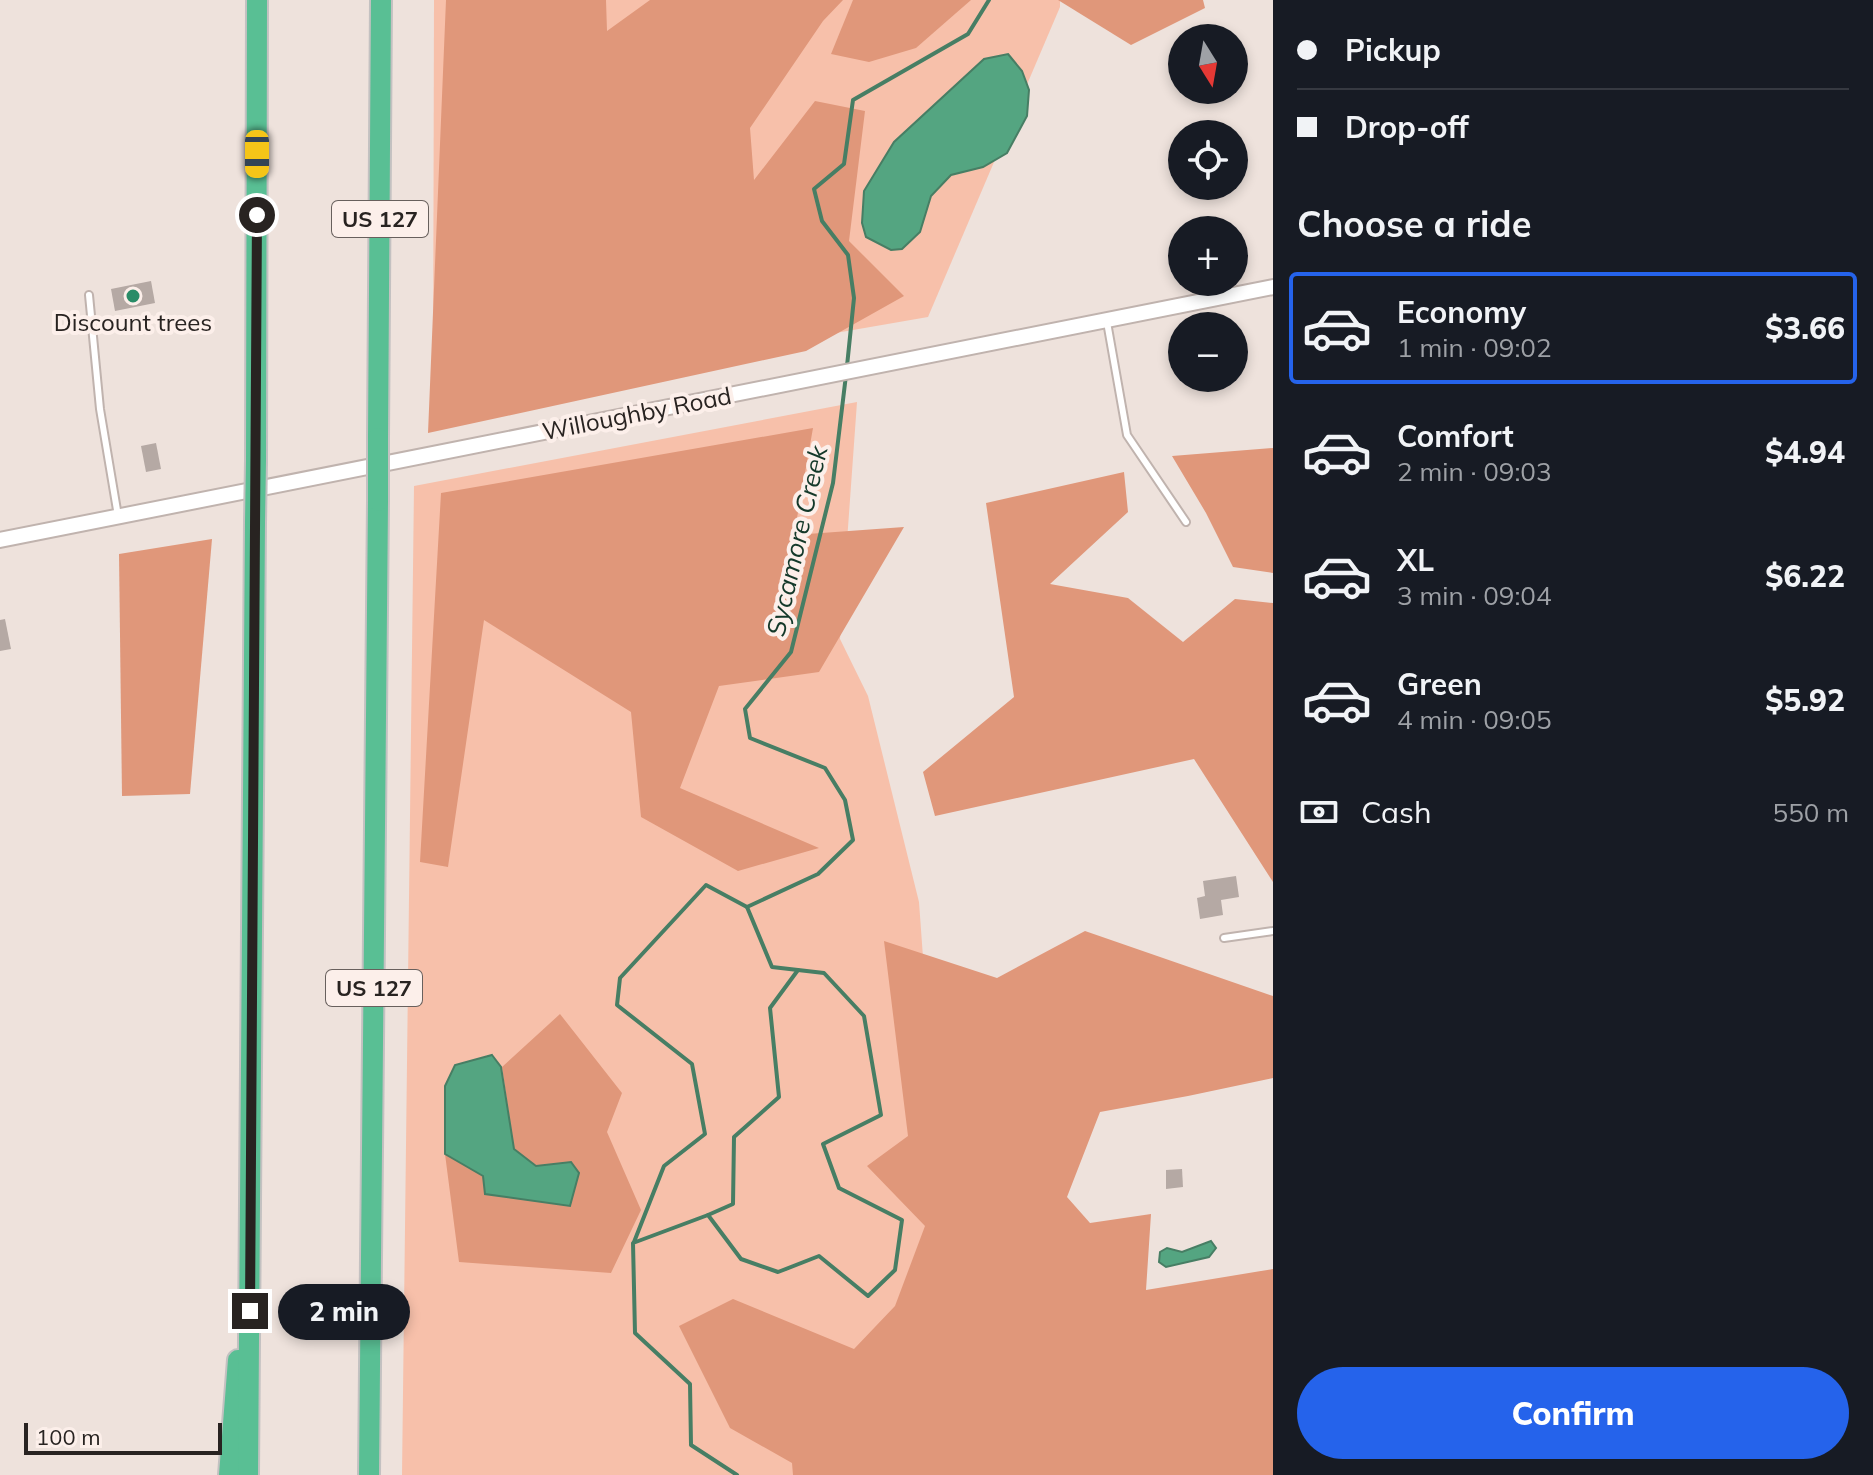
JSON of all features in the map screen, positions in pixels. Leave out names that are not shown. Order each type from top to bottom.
[{"type":"highway","points":[[248,1475],[257,0]]},
{"type":"highway","name":"US 127","points":[[369,1475],[381,0]]},
{"type":"highway","points":[[229,1475],[250,1225]]},
{"type":"street","name":"Willoughby Road","points":[[0,540],[1273,287]]},
{"type":"lane","points":[[89,295],[100,409],[118,516]]},
{"type":"lane","points":[[1107,322],[1127,435],[1186,522]]},
{"type":"lane","points":[[1224,938],[1273,931]]},
{"type":"shaded area","points":[[434,0],[1060,0],[1060,7],[928,317],[433,403]]},
{"type":"shaded area","points":[[446,0],[606,0],[607,31],[650,0],[843,0],[823,21],[750,128],[754,180],[815,101],[865,111],[849,241],[904,296],[806,351],[428,433]]},
{"type":"shaded area","points":[[853,0],[971,0],[916,48],[869,62],[831,54]]},
{"type":"shaded area","points":[[1058,0],[1203,0],[1205,8],[1131,45]]},
{"type":"shaded area","points":[[1008,54],[1022,71],[1029,90],[1027,116],[1007,153],[983,167],[951,175],[931,196],[920,232],[902,249],[891,250],[866,237],[862,223],[864,191],[894,142],[984,59]]},
{"type":"shaded area","points":[[857,402],[840,639],[868,696],[919,902],[943,1233],[872,1475],[402,1475],[414,486]]},
{"type":"shaded area","points":[[813,428],[794,535],[904,527],[819,672],[719,686],[680,788],[819,848],[738,871],[641,817],[631,712],[484,620],[448,867],[420,862],[441,493]]},
{"type":"shaded area","points":[[1273,448],[1273,573],[1233,567],[1172,456]]},
{"type":"shaded area","points":[[1124,472],[1128,512],[1050,584],[1128,598],[1183,642],[1235,599],[1273,603],[1273,882],[1194,759],[935,816],[923,772],[1014,697],[986,503]]},
{"type":"shaded area","points":[[212,539],[190,794],[122,796],[119,554]]},
{"type":"shaded area","points":[[1085,931],[1273,996],[1273,1078],[1100,1112],[1067,1197],[1090,1223],[1151,1214],[1146,1290],[1273,1269],[1273,1475],[793,1475],[792,1463],[730,1428],[679,1326],[733,1299],[854,1349],[895,1306],[925,1226],[867,1166],[908,1136],[884,941],[997,978]]},
{"type":"shaded area","points":[[560,1014],[622,1093],[607,1132],[641,1210],[611,1273],[459,1262],[445,1154],[483,1176],[536,1166],[514,1149],[502,1067]]},
{"type":"shaded area","points":[[492,1055],[501,1067],[514,1149],[536,1166],[571,1162],[579,1173],[570,1206],[485,1194],[483,1176],[445,1154],[445,1086],[455,1065]]},
{"type":"shaded area","points":[[1211,1241],[1216,1248],[1209,1257],[1166,1267],[1159,1262],[1160,1252],[1167,1248],[1182,1252]]},
{"type":"building","name":"Discount trees","points":[[151,281],[155,303],[115,311],[111,289]]},
{"type":"building","points":[[156,443],[161,469],[146,472],[141,446]]},
{"type":"building","points":[[5,619],[11,649],[0,651],[0,620]]},
{"type":"building","points":[[1236,876],[1239,897],[1221,900],[1223,915],[1200,919],[1197,898],[1205,896],[1203,881]]},
{"type":"building","points":[[1182,1169],[1183,1187],[1166,1189],[1166,1170]]},
{"type":"waterway","name":"Sycamore Creek","points":[[847,366],[854,298],[848,255],[822,221],[814,189],[844,164],[853,100],[968,34],[989,0]]},
{"type":"waterway","name":"Sycamore Creek","points":[[737,1475],[691,1445],[690,1384],[635,1333],[633,1243],[708,1215],[741,1259],[778,1272],[819,1256],[868,1296],[895,1270],[902,1220],[839,1188],[823,1144],[881,1115],[864,1016],[824,973],[772,967],[747,907],[818,874],[853,840],[845,800],[825,768],[750,738],[745,709],[791,652],[833,483],[846,375]]},
{"type":"waterway","points":[[634,1242],[664,1166],[705,1134],[692,1064],[617,1005],[620,978],[706,885],[747,907]]},
{"type":"waterway","points":[[708,1215],[733,1204],[734,1137],[779,1097],[770,1008],[798,970]]},
{"type":"place","name":"Discount trees","points":[[133,296]]},
{"type":"route","points":[[250,1311],[257,215]]}]
